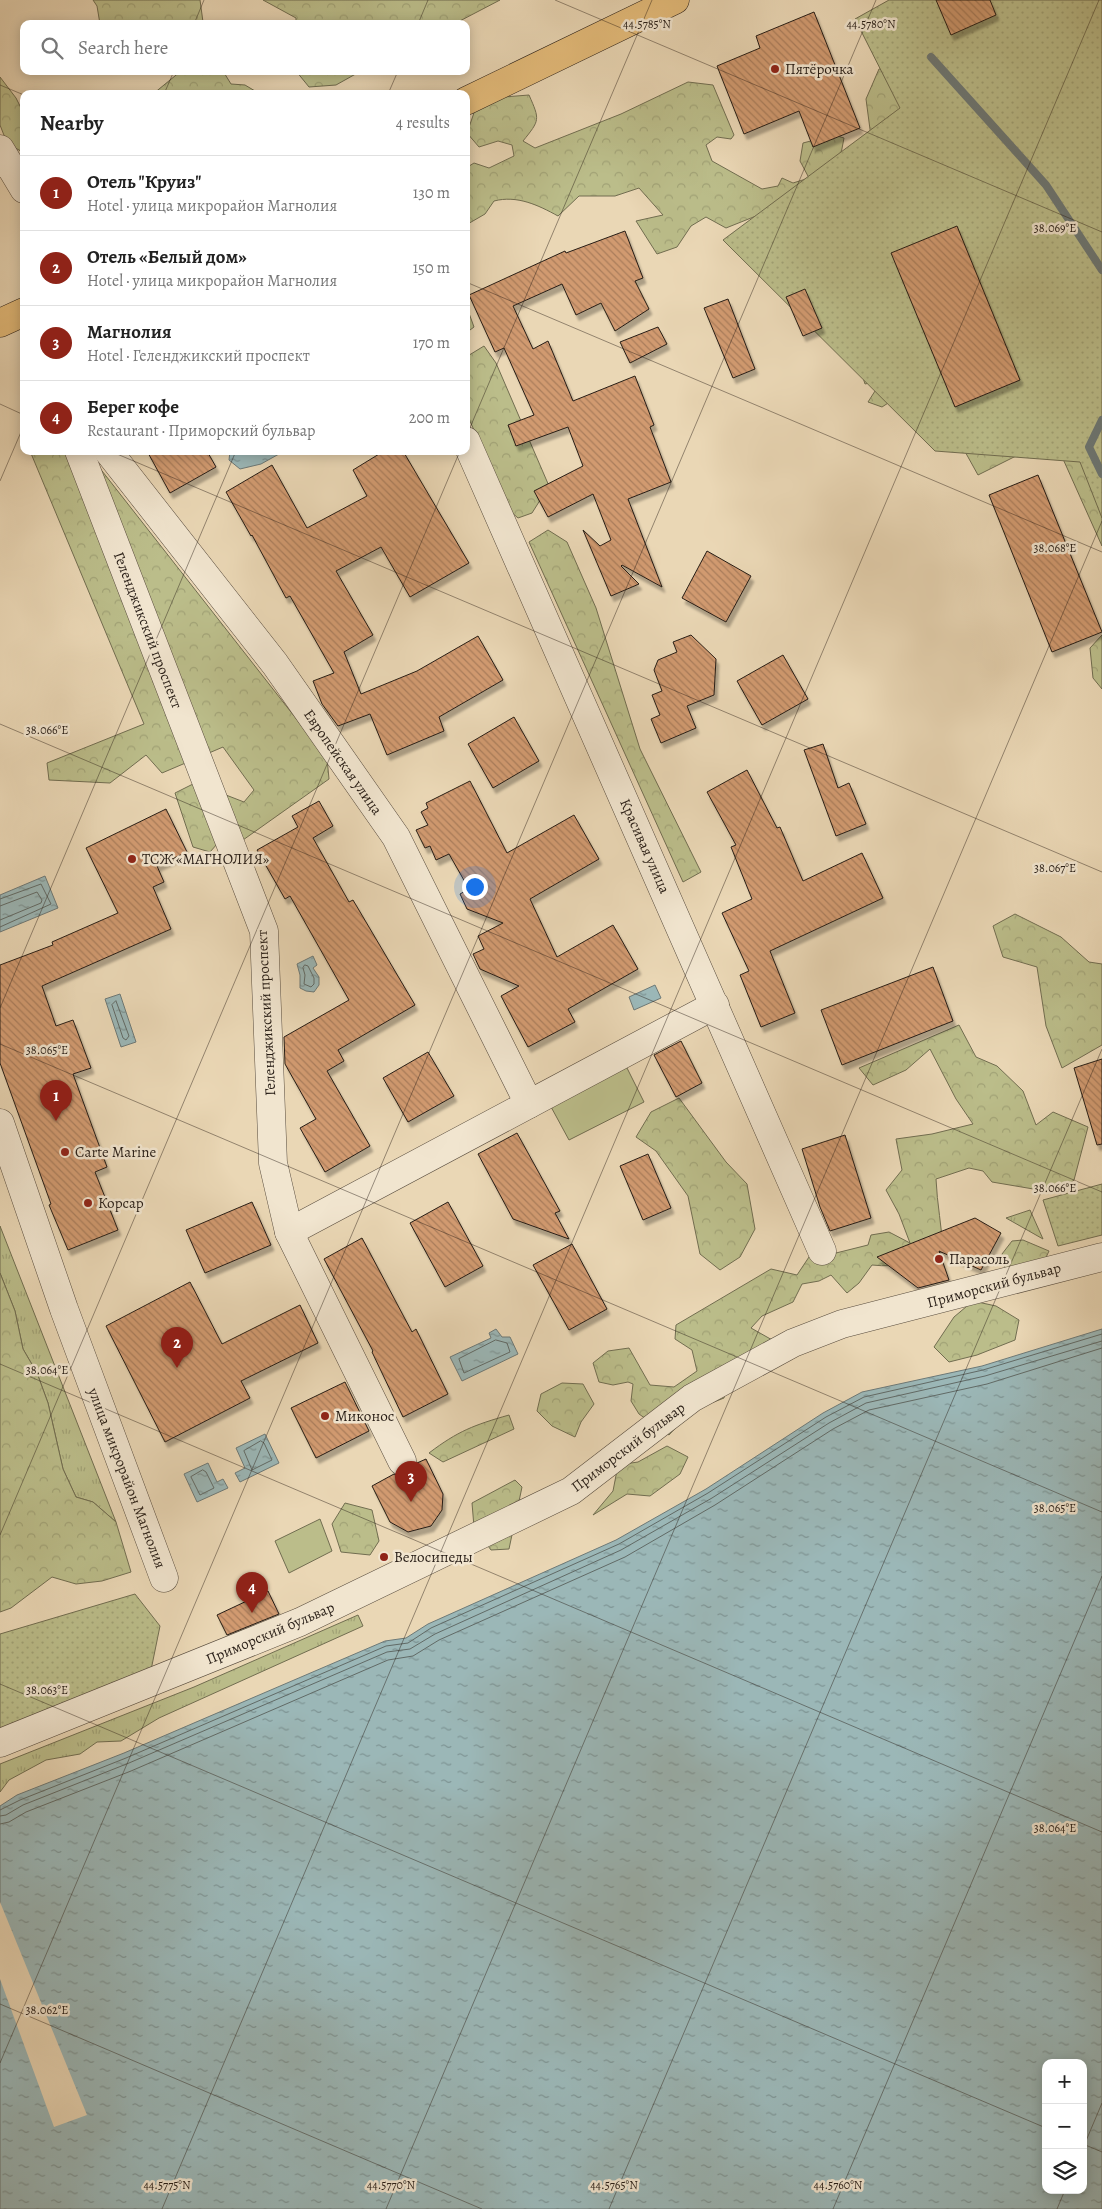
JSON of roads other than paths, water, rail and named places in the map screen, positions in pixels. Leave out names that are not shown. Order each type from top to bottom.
[{"type":"main road","points":[[470,99],[675,0]]},
{"type":"street","points":[[0,149],[20,182]]},
{"type":"street","name":"Красивая улица","points":[[470,450],[822,1250]]},
{"type":"street","name":"Геленджикский проспект","points":[[81,455],[264,931],[273,1163],[288,1232],[402,1461]]},
{"type":"street","name":"Европейская улица","points":[[111,455],[275,664],[396,837],[529,1104]]},
{"type":"street","points":[[288,1232],[715,1005]]},
{"type":"street","name":"улица микрорайон Магнолия","points":[[0,1123],[64,1309],[164,1578]]},
{"type":"street","name":"Приморский бульвар","points":[[0,1743],[300,1622],[571,1491],[692,1398],[794,1343],[842,1324],[1102,1257]]},
{"type":"water","points":[[230,455],[277,455],[261,464],[240,469],[229,460]]},
{"type":"water","points":[[45,876],[58,908],[0,932],[0,895]]},
{"type":"water","points":[[313,956],[317,965],[313,968],[319,977],[319,985],[314,992],[300,988],[300,975],[297,964]]},
{"type":"water","points":[[655,985],[661,998],[634,1010],[629,997]]},
{"type":"water","points":[[120,994],[136,1042],[121,1047],[105,999]]},
{"type":"water","points":[[496,1329],[502,1337],[510,1337],[518,1354],[462,1381],[450,1357],[491,1338],[489,1333]]},
{"type":"water","points":[[1102,1329],[1102,2209],[0,2209],[0,1806],[17,1795],[124,1753],[385,1641],[406,1638],[428,1624],[616,1540],[706,1489],[823,1413],[862,1392],[982,1366]]},
{"type":"water","points":[[265,1434],[279,1463],[240,1482],[235,1473],[245,1468],[236,1448]]},
{"type":"water","points":[[208,1463],[217,1482],[223,1479],[228,1488],[197,1502],[184,1474]]},
{"type":"waterway","points":[[931,57],[1046,185],[1102,270]]},
{"type":"waterway","points":[[1102,420],[1089,447],[1102,474]]},
{"type":"place","name":"Пятёрочка","points":[[775,69]]},
{"type":"place","name":"ТСЖ «МАГНОЛИЯ»","points":[[132,859]]},
{"type":"place","name":"Отель \"Круиз\"","points":[[56,1121]]},
{"type":"place","name":"Carte Marine","points":[[65,1152]]},
{"type":"place","name":"Корсар","points":[[88,1203]]},
{"type":"place","name":"Парасоль","points":[[939,1259]]},
{"type":"place","name":"Отель «Белый дом»","points":[[177,1368]]},
{"type":"place","name":"Миконос","points":[[325,1416]]},
{"type":"place","name":"Магнолия","points":[[411,1502]]},
{"type":"place","name":"Велосипеды","points":[[384,1557]]},
{"type":"place","name":"Берег кофе","points":[[252,1613]]}]
